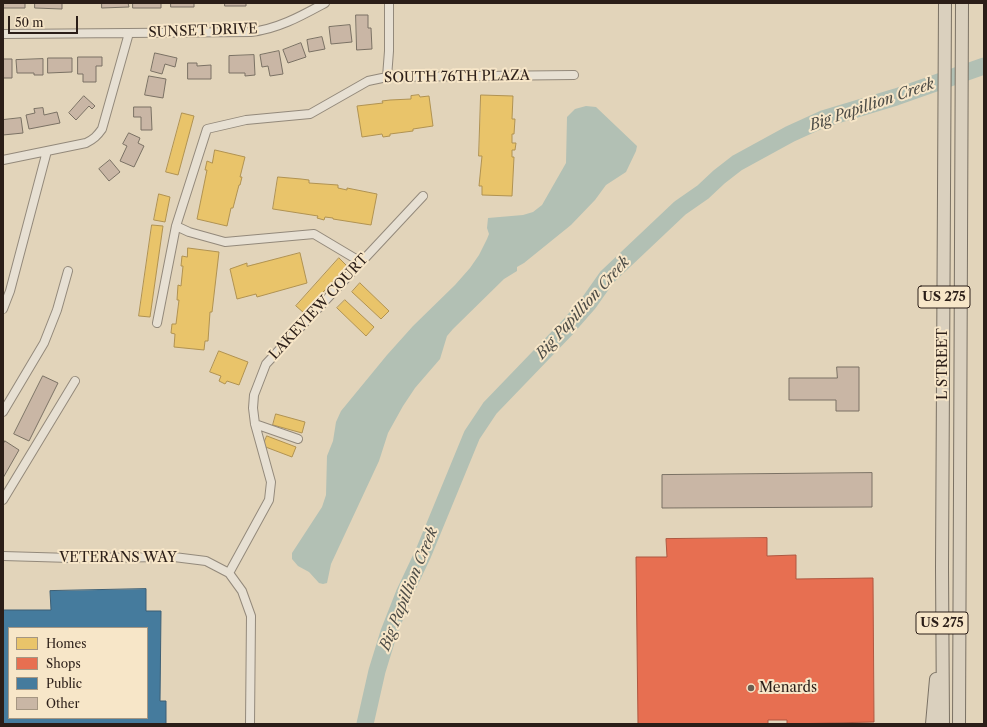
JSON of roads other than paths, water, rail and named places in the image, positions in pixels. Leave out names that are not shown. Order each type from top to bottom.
[{"type":"main road","name":"L STREET","points":[[943,724],[942,634],[945,3]]},
{"type":"main road","name":"L STREET","points":[[959,724],[962,3]]},
{"type":"main road","points":[[932,724],[942,634]]},
{"type":"main road","points":[[959,641],[967,724]]},
{"type":"street","name":"SUNSET DRIVE","points":[[3,34],[129,34],[239,32],[261,30],[289,22],[325,3]]},
{"type":"street","points":[[387,77],[389,51],[389,3]]},
{"type":"street","points":[[3,160],[86,143],[93,140],[98,135],[102,129],[129,34]]},
{"type":"street","name":"SOUTH 76TH PLAZA","points":[[176,226],[207,129],[246,120],[310,114],[368,80],[387,77],[574,75]]},
{"type":"street","points":[[3,309],[10,291],[47,151]]},
{"type":"street","name":"LAKEVIEW COURT","points":[[229,573],[269,500],[271,482],[255,424],[253,408],[254,395],[266,364],[423,196]]},
{"type":"street","points":[[157,323],[176,226],[189,232],[226,242],[314,234],[361,262]]},
{"type":"street","points":[[3,412],[44,343],[52,323],[68,271]]},
{"type":"street","points":[[3,500],[75,381]]},
{"type":"street","points":[[255,424],[298,439]]},
{"type":"street","name":"VETERANS WAY","points":[[3,556],[71,558],[174,557],[206,561],[229,573]]},
{"type":"street","points":[[229,573],[242,591],[251,616],[250,724]]},
{"type":"waterway","name":"Big Papillion Creek","points":[[365,724],[377,671],[389,632],[472,435],[490,408],[567,328],[588,304],[607,277],[680,208],[703,192],[737,163],[790,134],[823,119],[896,97],[984,66]]},
{"type":"place","name":"Menards","points":[[751,688]]}]
